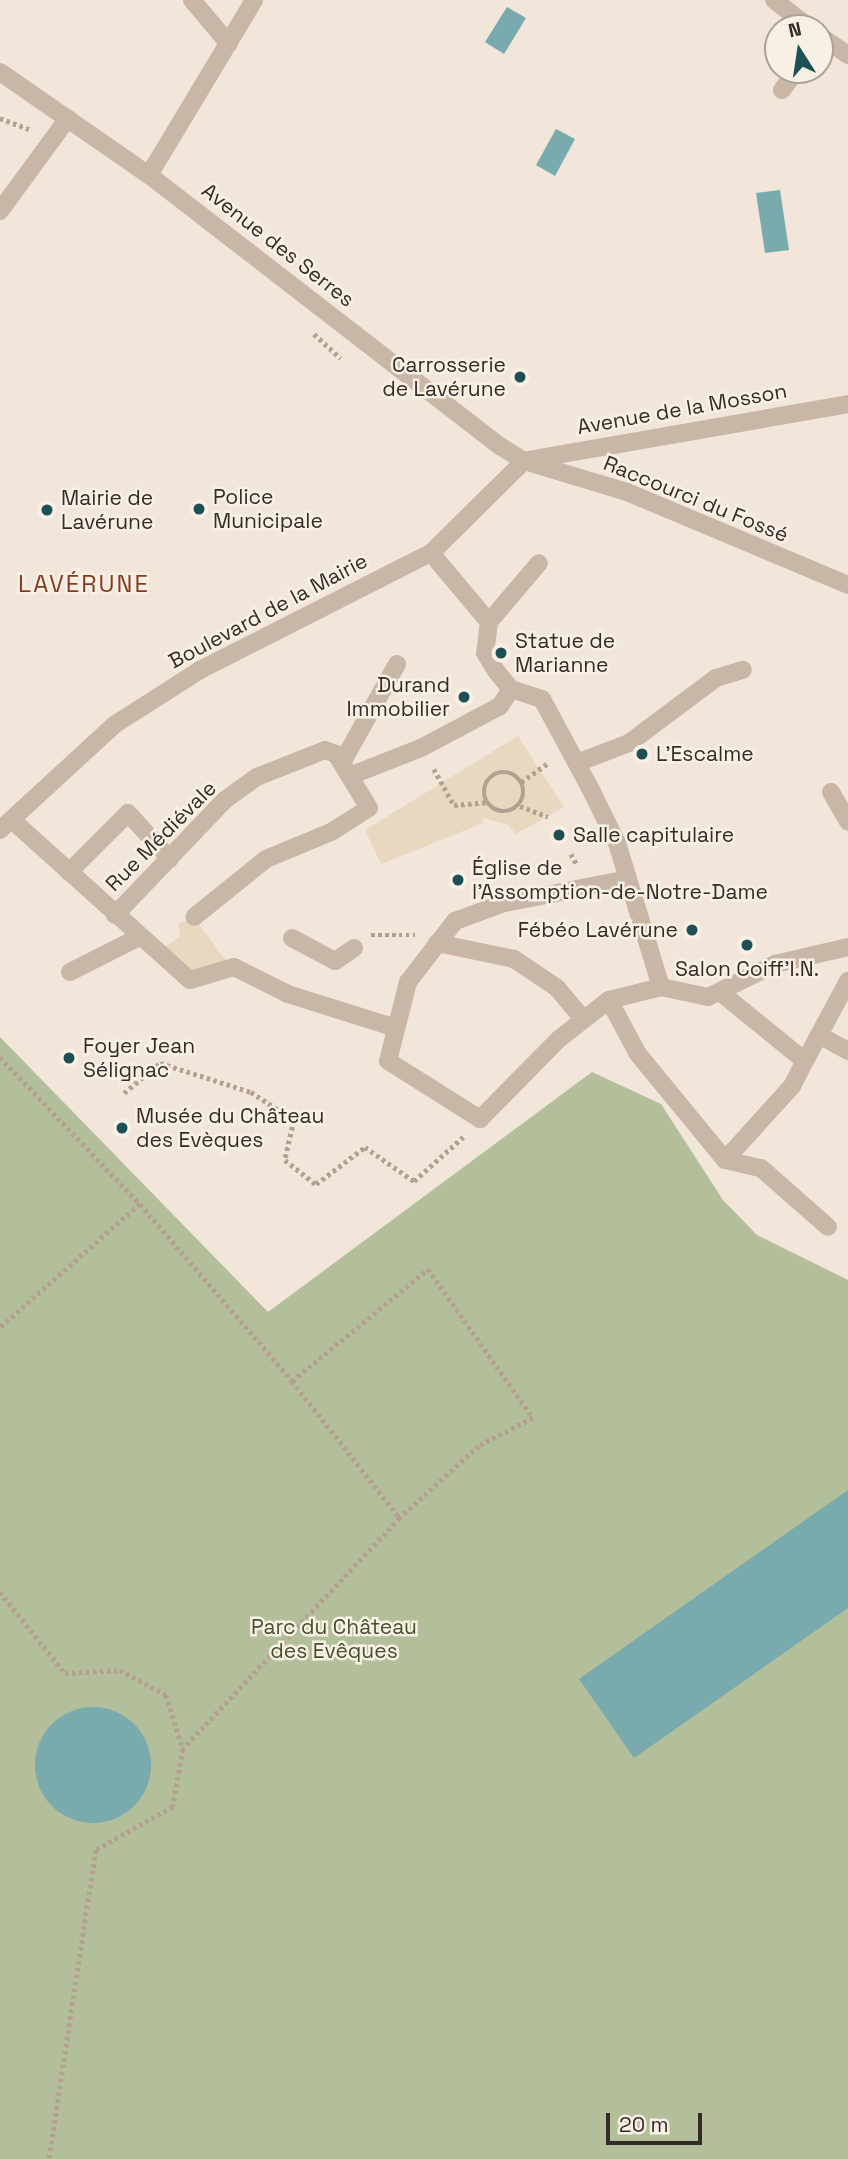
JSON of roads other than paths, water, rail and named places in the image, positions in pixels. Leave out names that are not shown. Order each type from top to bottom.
[{"type":"street","points":[[192,0],[229,44]]},
{"type":"street","points":[[149,175],[254,0]]},
{"type":"street","points":[[774,0],[792,14]]},
{"type":"street","name":"Avenue des Serres","points":[[0,72],[149,175],[473,426],[524,461]]},
{"type":"street","points":[[782,90],[786,84]]},
{"type":"street","points":[[0,211],[68,118]]},
{"type":"street","name":"Avenue de la Mosson","points":[[524,461],[848,404]]},
{"type":"street","name":"Boulevard de la Mairie","points":[[6,825],[114,725],[200,670],[431,553],[524,461]]},
{"type":"street","name":"Raccourci du Fossé","points":[[524,461],[627,492],[848,585]]},
{"type":"street","points":[[431,553],[489,622]]},
{"type":"street","points":[[538,563],[489,622],[485,653],[511,689],[542,699],[577,763],[617,844],[661,987]]},
{"type":"street","points":[[348,768],[397,664]]},
{"type":"street","points":[[577,763],[629,743],[716,678],[743,670]]},
{"type":"street","points":[[348,768],[421,748],[500,706],[511,689]]},
{"type":"street","name":"Rue Médiévale","points":[[115,915],[225,800],[257,777],[326,750],[348,768]]},
{"type":"street","points":[[194,917],[266,859],[331,832],[369,808],[348,768]]},
{"type":"street","points":[[831,793],[848,822]]},
{"type":"street","points":[[69,872],[128,813],[170,859]]},
{"type":"street","points":[[6,825],[69,872],[157,953],[190,979],[234,967],[288,994],[396,1027]]},
{"type":"street","points":[[628,879],[504,904],[455,921],[408,982],[388,1061],[480,1119],[583,1019],[609,1000],[661,987],[708,998],[775,964],[848,947]]},
{"type":"street","points":[[70,972],[139,937]]},
{"type":"street","points":[[292,938],[335,961],[354,948]]},
{"type":"street","points":[[436,943],[514,959],[557,988],[583,1019]]},
{"type":"street","points":[[725,1160],[792,1086],[848,981]]},
{"type":"street","points":[[720,992],[805,1061]]},
{"type":"street","points":[[609,1000],[638,1055],[725,1160],[761,1168],[828,1227]]},
{"type":"street","points":[[820,1035],[848,1051]]},
{"type":"water","points":[[507,7],[526,18],[504,54],[485,42]]},
{"type":"water","points":[[556,129],[575,139],[555,176],[536,165]]},
{"type":"water","points":[[780,190],[789,250],[765,253],[756,193]]},
{"type":"water","points":[[848,1490],[848,1608],[634,1758],[579,1679]]},
{"type":"water","points":[[93,1707],[115,1711],[134,1724],[147,1743],[151,1765],[147,1787],[134,1806],[115,1819],[93,1823],[71,1819],[52,1806],[39,1787],[35,1765],[39,1743],[52,1724],[71,1711]]},
{"type":"place","name":"Carrosserie de Lavérune","points":[[520,377]]},
{"type":"place","name":"Police Municipale","points":[[199,509]]},
{"type":"place","name":"Mairie de Lavérune","points":[[47,510]]},
{"type":"place","name":"Statue de Marianne","points":[[501,653]]},
{"type":"place","name":"Durand Immobilier","points":[[464,697]]},
{"type":"place","name":"L'Escalme","points":[[642,754]]},
{"type":"place","name":"Salle capitulaire","points":[[559,835]]},
{"type":"place","name":"Église de l'Assomption-de-Notre-Dame","points":[[458,880]]},
{"type":"place","name":"Fébéo Lavérune","points":[[692,930]]},
{"type":"place","name":"Salon Coiff'I.N.","points":[[747,945]]},
{"type":"place","name":"Foyer Jean Sélignac","points":[[69,1058]]},
{"type":"place","name":"Musée du Château des Evèques","points":[[122,1128]]},
{"type":"district","name":"LAVÉRUNE","points":[[84,584]]},
{"type":"park label","name":"Parc du Château des Evêques","points":[[334,1639]]}]
